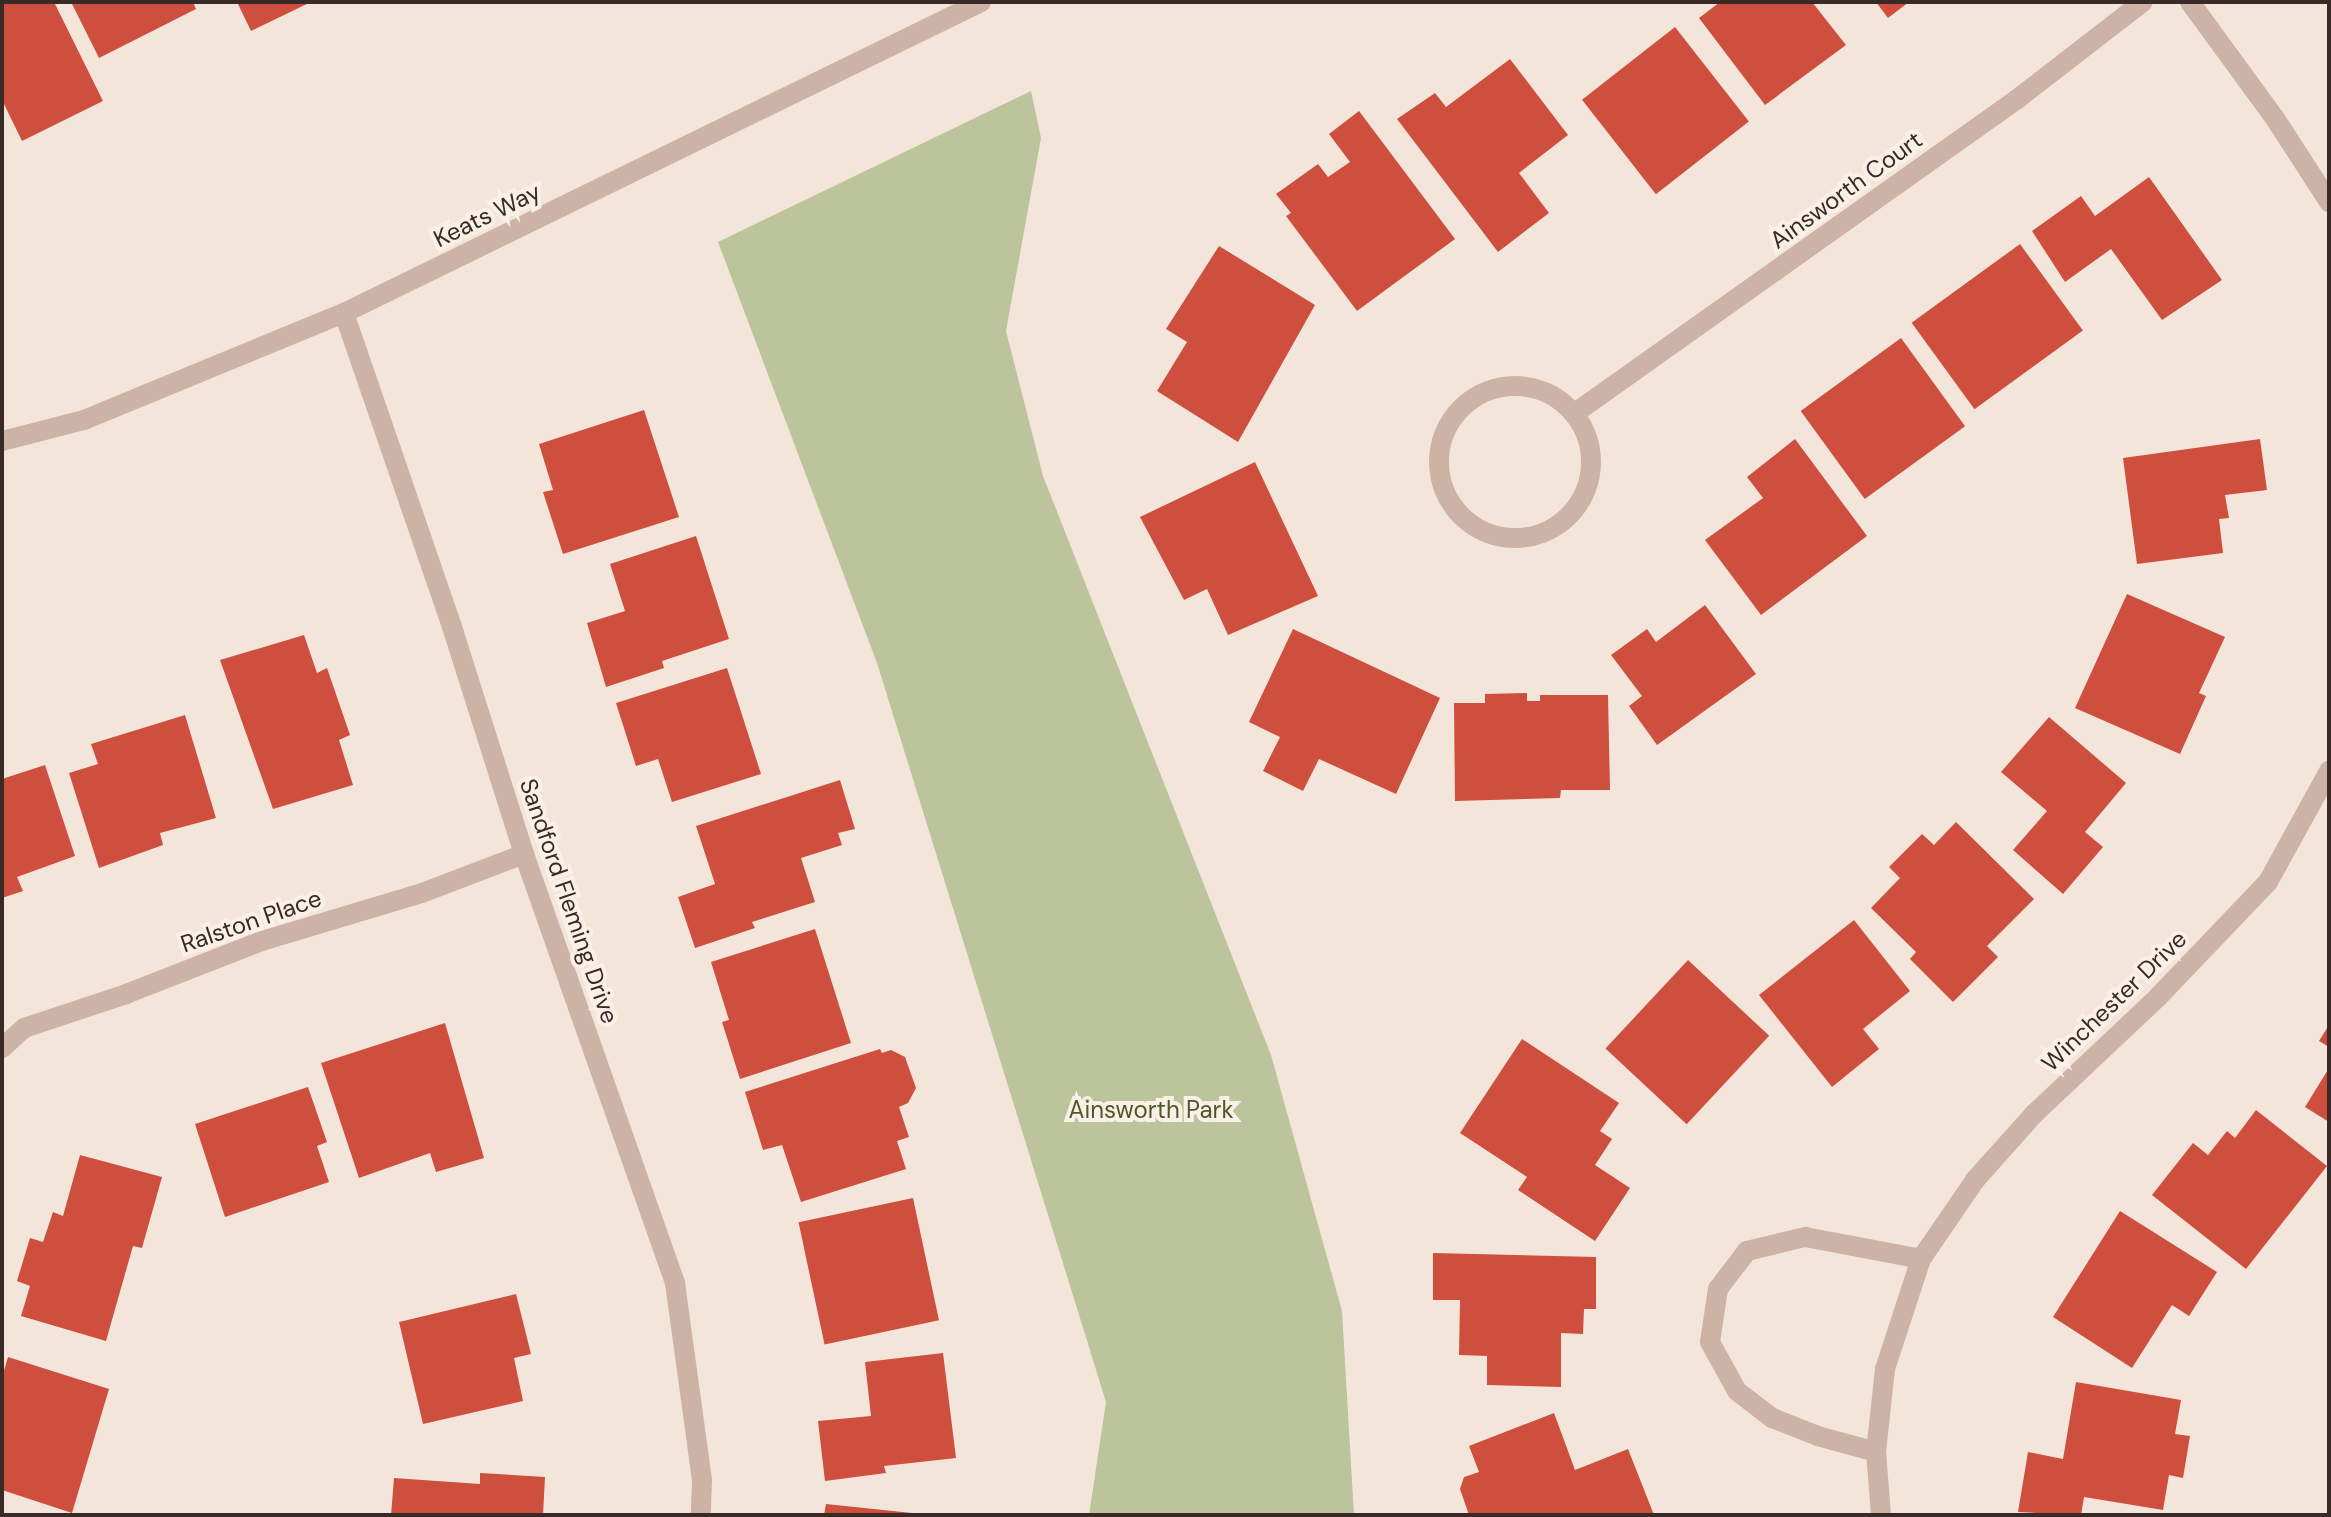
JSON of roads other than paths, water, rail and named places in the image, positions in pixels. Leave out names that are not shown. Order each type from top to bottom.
[{"type":"street","name":"Keats Way","points":[[2,441],[84,420],[344,313],[981,2]]},
{"type":"street","name":"Ainsworth Court","points":[[1575,413],[2016,100],[2143,2]]},
{"type":"street","points":[[2190,2],[2276,120],[2329,202]]},
{"type":"street","name":"Sandford Fleming Drive","points":[[344,313],[452,627],[524,854],[675,1283],[702,1480],[701,1515]]},
{"type":"street","points":[[1505,386],[1531,387],[1554,396],[1575,413],[1588,437],[1592,463],[1587,490],[1573,512],[1544,532],[1518,538],[1501,537],[1476,528],[1460,516],[1445,493],[1439,471],[1440,444],[1458,412],[1479,395],[1505,386]]},
{"type":"street","name":"Winchester Drive","points":[[1881,1515],[1876,1452],[1885,1369],[1921,1259],[1975,1180],[2034,1114],[2159,996],[2268,882],[2329,771]]},
{"type":"street","name":"Ralston Place","points":[[2,1048],[24,1028],[126,994],[262,941],[422,893],[524,854]]},
{"type":"street","points":[[1876,1452],[1818,1436],[1772,1418],[1737,1391],[1710,1342],[1718,1289],[1747,1251],[1805,1237],[1921,1259]]},
{"type":"park label","name":"Ainsworth Park","points":[[1151,1110]]}]
